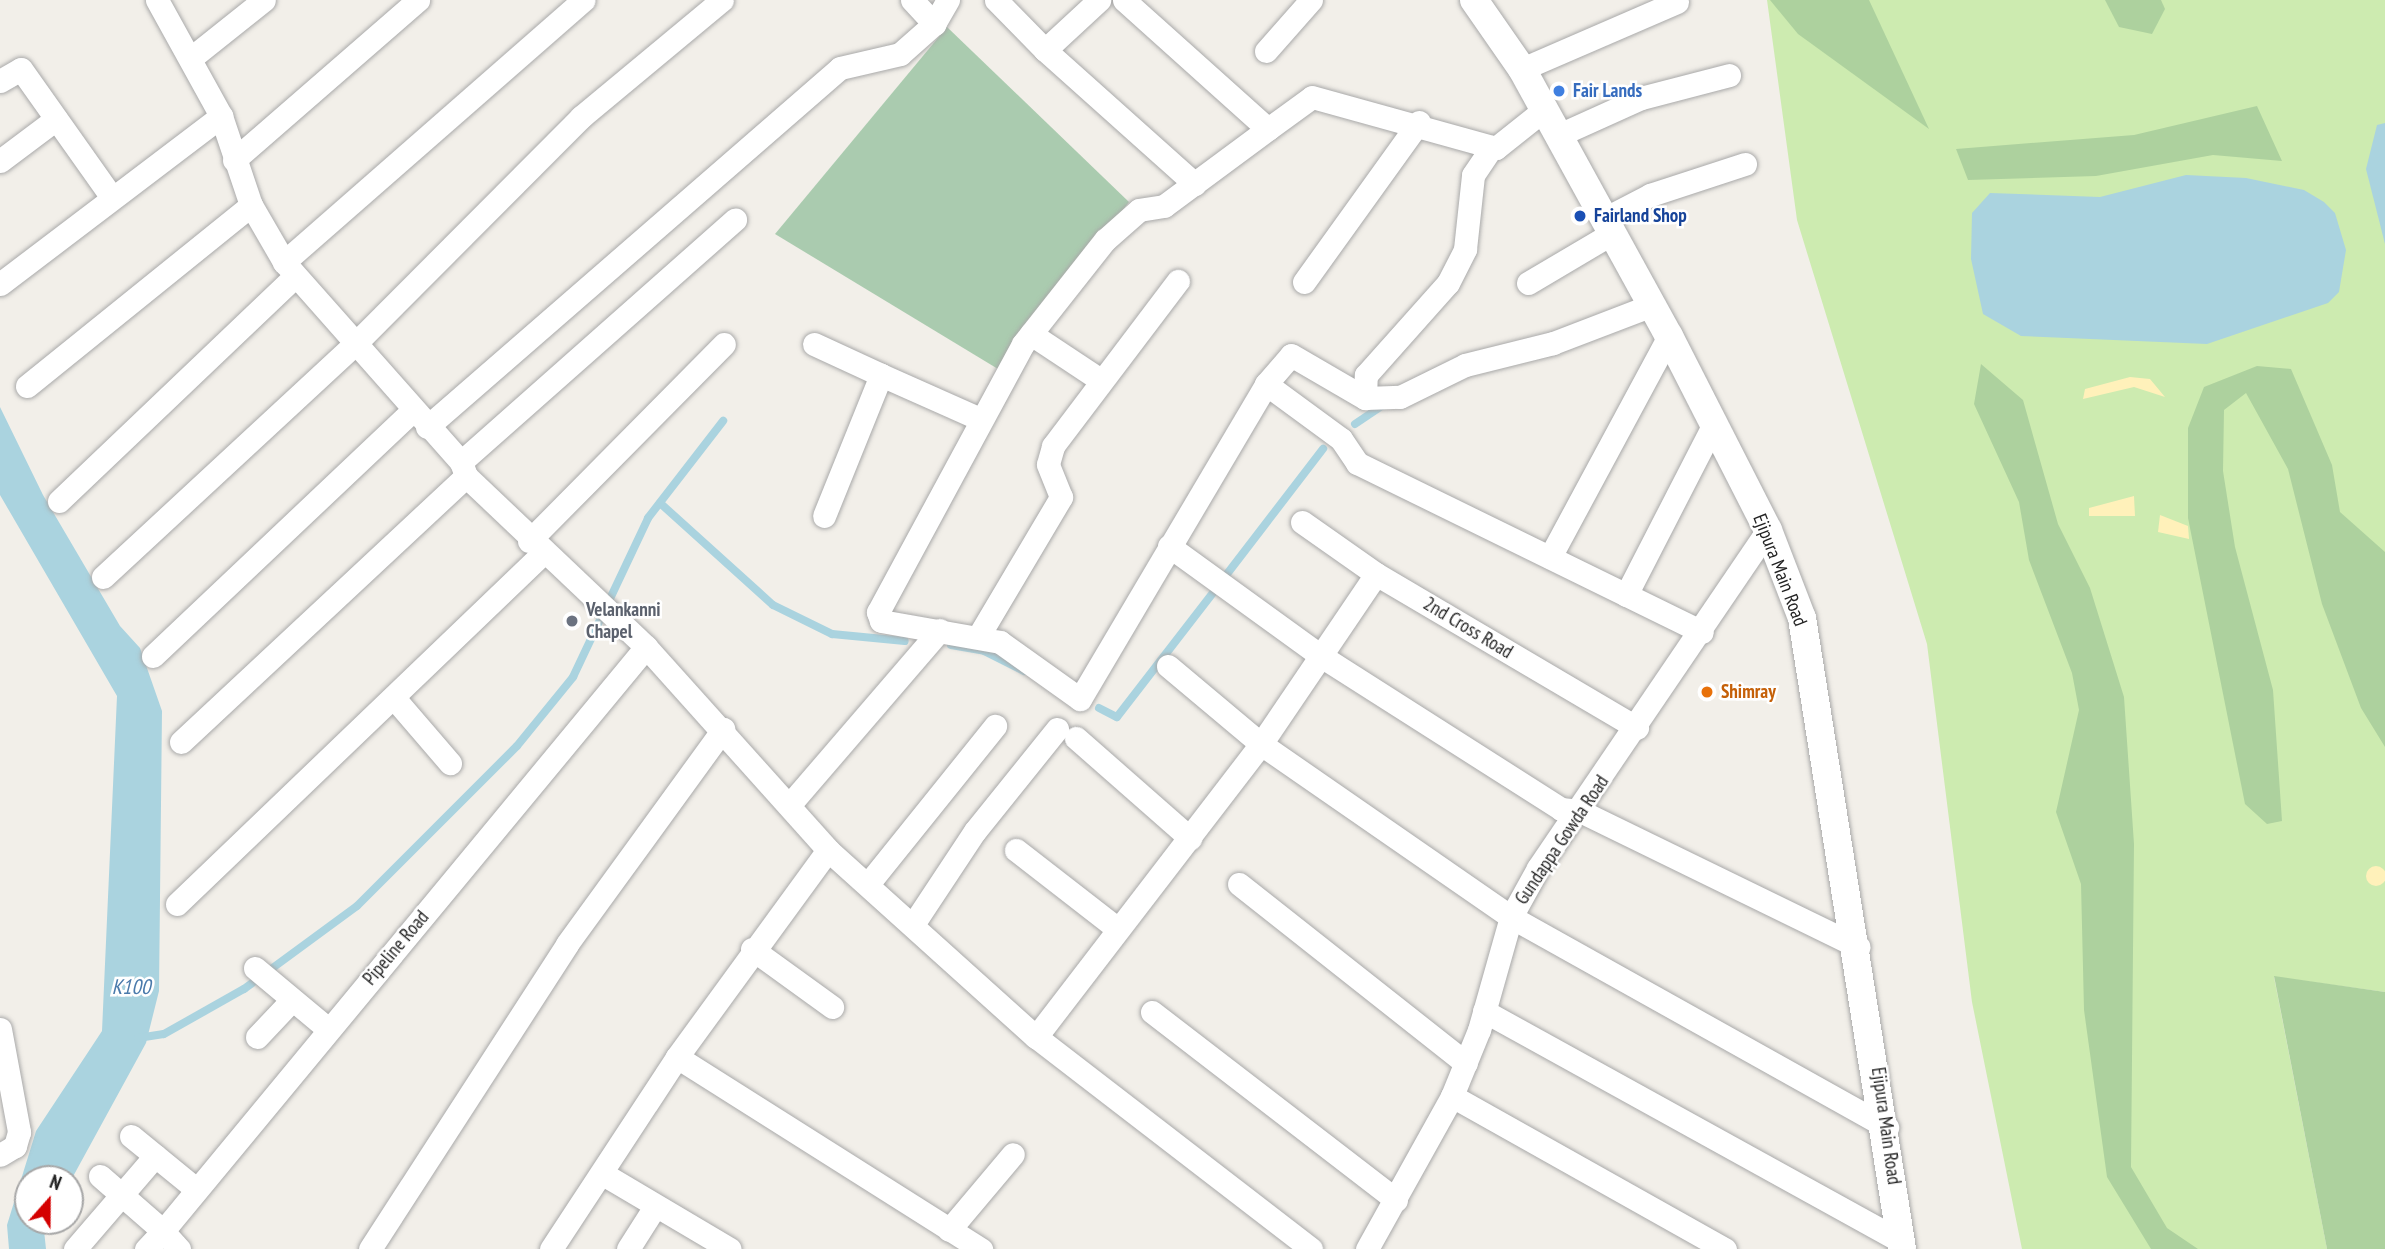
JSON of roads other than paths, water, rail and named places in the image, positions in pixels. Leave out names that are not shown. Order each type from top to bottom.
[{"type":"street","points":[[157,0],[221,116],[251,205],[289,269],[535,548],[646,647],[790,803],[828,850],[914,923],[1037,1037],[1311,1249]]},
{"type":"street","points":[[191,58],[264,0]]},
{"type":"street","points":[[234,160],[418,0]]},
{"type":"street","points":[[60,501],[289,269],[583,0]]},
{"type":"street","points":[[103,577],[355,344],[581,117],[722,0]]},
{"type":"street","points":[[912,0],[934,24]]},
{"type":"street","points":[[153,656],[420,419],[840,68],[900,54],[934,24],[948,0]]},
{"type":"street","points":[[996,0],[1045,50],[1195,184]]},
{"type":"street","points":[[1045,50],[1099,0]]},
{"type":"street","points":[[1124,0],[1268,129]]},
{"type":"street","points":[[1266,51],[1311,0]]},
{"type":"street","name":"Ejipura Main Road","points":[[1474,0],[1522,69],[1670,336],[1768,530],[1802,618],[1887,1127],[1901,1245]]},
{"type":"street","points":[[1522,69],[1680,1]]},
{"type":"street","points":[[0,81],[21,69],[111,196]]},
{"type":"street","points":[[1559,135],[1641,98],[1729,75]]},
{"type":"street","points":[[1190,838],[1071,720],[1000,642],[881,621],[878,612],[980,419],[1031,334],[1105,240],[1139,210],[1164,205],[1312,97],[1419,122],[1492,147],[1501,147],[1545,109]]},
{"type":"street","points":[[0,284],[111,196],[221,116]]},
{"type":"street","points":[[0,161],[56,119]]},
{"type":"street","points":[[1304,282],[1419,122]]},
{"type":"street","points":[[1365,398],[1366,375],[1448,283],[1465,249],[1473,175],[1492,147]]},
{"type":"street","points":[[1528,284],[1650,195],[1745,164]]},
{"type":"street","points":[[27,386],[251,205]]},
{"type":"street","points":[[180,742],[463,469],[736,220]]},
{"type":"street","points":[[978,637],[1062,497],[1048,464],[1054,446],[1099,379],[1178,281]]},
{"type":"street","points":[[914,923],[975,831],[1071,720],[1169,546],[1266,384],[1293,354],[1365,398],[1400,397],[1465,365],[1553,343],[1652,304]]},
{"type":"street","points":[[1031,334],[1099,379]]},
{"type":"street","points":[[1550,557],[1670,336]]},
{"type":"street","points":[[177,905],[394,698],[724,344]]},
{"type":"street","points":[[814,344],[980,419]]},
{"type":"street","points":[[824,516],[881,375]]},
{"type":"street","points":[[1266,384],[1341,439],[1357,463],[1702,632]]},
{"type":"street","points":[[1626,595],[1714,424]]},
{"type":"street","name":"2nd Cross Road","points":[[1303,522],[1376,574],[1637,728]]},
{"type":"street","name":"Gundappa Gowda Road","points":[[1367,1249],[1452,1096],[1484,1011],[1511,917],[1768,530]]},
{"type":"street","points":[[1169,546],[1321,656],[1561,808],[1580,811],[1858,947]]},
{"type":"street","points":[[1037,1037],[1261,744],[1376,574]]},
{"type":"street","points":[[790,803],[940,630]]},
{"type":"street","name":"Pipeline Road","points":[[146,1249],[646,647]]},
{"type":"street","points":[[1168,666],[1261,744],[1511,917],[1887,1127]]},
{"type":"street","points":[[394,698],[450,763]]},
{"type":"street","points":[[867,884],[995,726]]},
{"type":"street","points":[[370,1249],[567,944],[723,729]]},
{"type":"street","points":[[551,1249],[603,1174],[677,1057],[752,949],[828,850]]},
{"type":"street","points":[[1016,850],[1118,929]]},
{"type":"street","points":[[1239,884],[1466,1062]]},
{"type":"street","points":[[752,949],[832,1007]]},
{"type":"street","points":[[255,968],[291,1001],[328,1029]]},
{"type":"street","points":[[257,1037],[291,1001]]},
{"type":"street","points":[[1484,1011],[1901,1245]]},
{"type":"street","points":[[1152,1012],[1396,1200]]},
{"type":"street","points":[[0,1029],[19,1132],[15,1146],[0,1155]]},
{"type":"street","points":[[677,1057],[981,1249]]},
{"type":"street","points":[[1452,1096],[1725,1249]]},
{"type":"street","points":[[131,1136],[196,1189]]},
{"type":"street","points":[[949,1230],[1013,1154]]},
{"type":"street","points":[[75,1249],[155,1156]]},
{"type":"street","points":[[603,1174],[654,1208],[730,1249]]},
{"type":"street","points":[[100,1176],[163,1231],[178,1249]]},
{"type":"street","points":[[628,1249],[654,1208]]},
{"type":"water","points":[[2385,123],[2385,244],[2366,169],[2377,125]]},
{"type":"water","points":[[2186,175],[2246,178],[2304,190],[2324,202],[2335,213],[2346,250],[2339,292],[2328,303],[2207,344],[2021,336],[1983,314],[1971,259],[1972,213],[1990,193],[2100,197]]},
{"type":"water","name":"K100","points":[[0,407],[43,495],[120,626],[140,648],[162,711],[159,991],[146,1043],[79,1165],[26,1165],[36,1131],[102,1031],[117,696],[0,495]]},
{"type":"water","name":"K100","points":[[14,1202],[14,1235],[44,1235],[46,1249],[9,1249],[7,1225]]},
{"type":"waterway","points":[[1355,424],[1383,405]]},
{"type":"waterway","points":[[138,1038],[164,1034],[244,989],[357,906],[517,746],[573,677],[648,518],[723,421]]},
{"type":"waterway","points":[[1227,574],[1323,449]]},
{"type":"waterway","points":[[660,503],[773,605],[832,634],[905,641]]},
{"type":"waterway","points":[[1099,708],[1117,717],[1213,593]]},
{"type":"waterway","points":[[951,645],[984,651],[1024,671]]},
{"type":"place","name":"Fair Lands","points":[[1559,91]]},
{"type":"place","name":"Fairland Shop","points":[[1580,216]]},
{"type":"place","name":"Velankanni Chapel","points":[[572,621]]},
{"type":"place","name":"Shimray","points":[[1707,692]]}]
